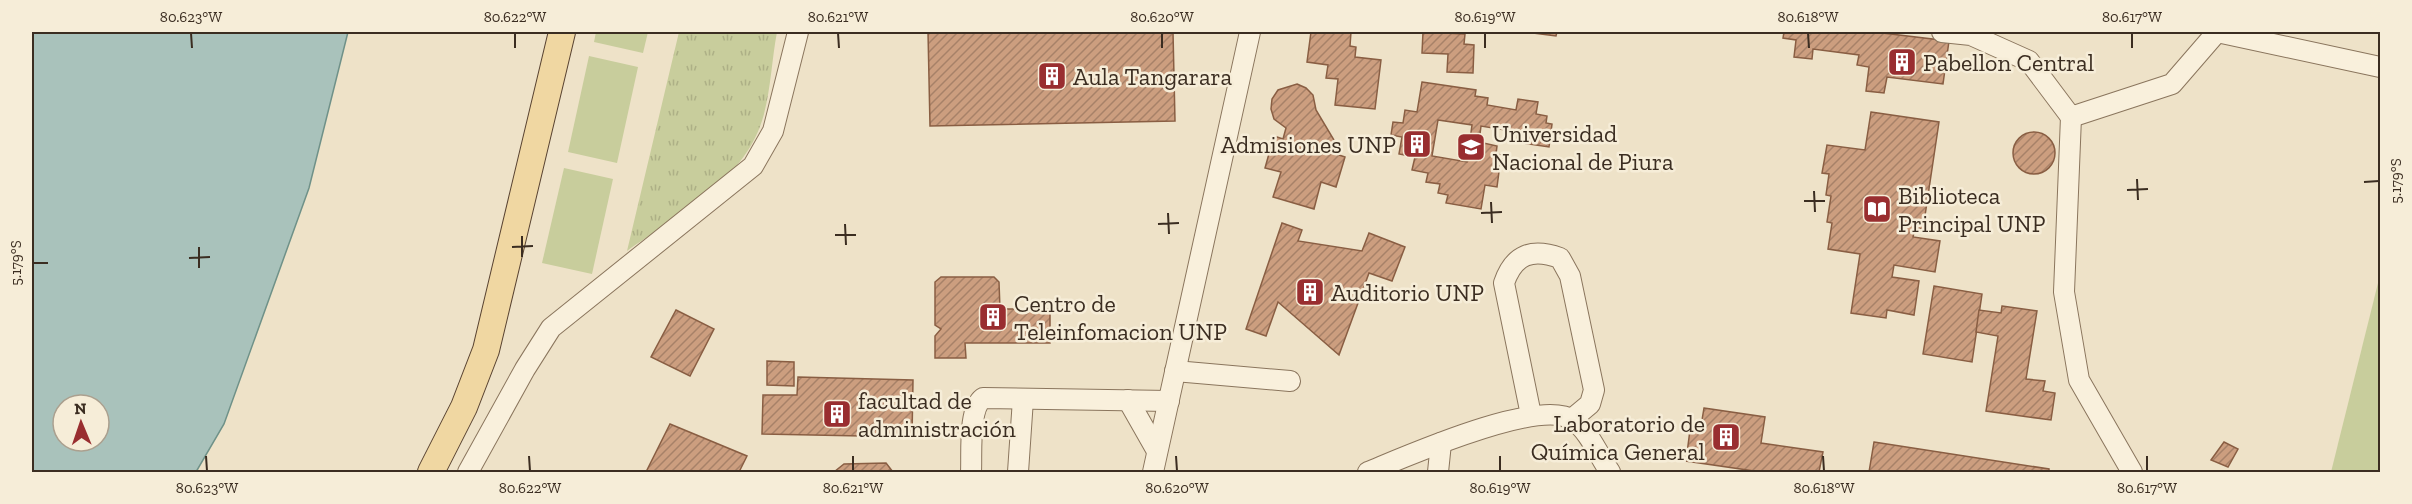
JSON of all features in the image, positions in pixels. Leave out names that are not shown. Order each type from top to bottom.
[{"type":"main road","points":[[431,472],[464,407],[486,350],[562,32]]},
{"type":"lane","points":[[468,472],[525,369],[551,328],[753,166],[773,131],[798,32]]},
{"type":"lane","points":[[1153,472],[1250,32]]},
{"type":"lane","points":[[1942,32],[1971,35],[2029,61],[2071,117],[2064,292],[2079,380],[2132,472]]},
{"type":"lane","points":[[2071,117],[2172,84],[2217,32],[2380,67]]},
{"type":"lane","points":[[1531,415],[1504,283],[1510,267],[1525,255],[1544,252],[1560,258],[1570,276],[1594,390],[1590,404],[1572,419]]},
{"type":"lane","points":[[1175,371],[1290,381]]},
{"type":"lane","points":[[970,472],[974,413],[977,403],[983,398],[1168,401]]},
{"type":"lane","points":[[1018,472],[1023,399]]},
{"type":"lane","points":[[1128,400],[1157,451]]},
{"type":"lane","points":[[1368,472],[1441,442],[1531,415],[1552,414],[1572,419],[1585,432],[1610,472]]},
{"type":"lane","points":[[1438,472],[1441,442]]},
{"type":"green space","points":[[596,32],[648,32],[643,53],[594,42]]},
{"type":"green space","points":[[679,32],[777,32],[764,114],[743,158],[727,177],[689,209],[627,251]]},
{"type":"green space","points":[[589,56],[638,67],[617,163],[568,152]]},
{"type":"green space","points":[[564,168],[613,179],[592,274],[542,263]]},
{"type":"green space","points":[[2380,275],[2380,472],[2331,472]]},
{"type":"water","points":[[32,32],[348,32],[309,188],[224,424],[196,472],[32,472]]},
{"type":"building","name":"Aula Tangarara","points":[[928,32],[1173,32],[1175,121],[930,126]]},
{"type":"building","points":[[1311,32],[1351,32],[1350,46],[1356,47],[1355,57],[1381,60],[1375,109],[1335,105],[1338,79],[1326,78],[1328,65],[1307,62]]},
{"type":"building","points":[[1423,32],[1465,34],[1464,44],[1474,45],[1473,73],[1447,72],[1448,54],[1422,53]]},
{"type":"building","points":[[1525,32],[1557,32],[1556,36]]},
{"type":"building","name":"Pabellon Central","points":[[1784,32],[1874,32],[1949,41],[1943,84],[1887,77],[1884,93],[1866,91],[1869,67],[1857,65],[1859,55],[1813,49],[1812,59],[1794,57],[1796,40],[1783,38]]},
{"type":"building","name":"Admisiones UNP","points":[[1422,82],[1476,90],[1475,96],[1488,98],[1487,105],[1516,110],[1518,99],[1538,102],[1536,114],[1547,116],[1546,123],[1552,124],[1549,147],[1516,142],[1518,132],[1481,126],[1479,142],[1497,146],[1496,154],[1507,156],[1505,165],[1500,164],[1497,187],[1485,185],[1481,209],[1446,203],[1448,195],[1438,193],[1440,184],[1426,182],[1428,173],[1412,170],[1415,157],[1399,154],[1402,137],[1391,135],[1393,122],[1403,123],[1405,110],[1417,112]],"holes":[[[1438,120],[1472,125],[1467,162],[1432,156]]]},
{"type":"building","points":[[1297,84],[1306,88],[1313,95],[1316,110],[1334,140],[1330,152],[1345,157],[1336,187],[1321,182],[1314,209],[1273,197],[1281,172],[1265,168],[1274,136],[1283,139],[1286,128],[1274,119],[1271,109],[1272,99],[1278,90]]},
{"type":"building","name":"Biblioteca Principal UNP","points":[[1871,112],[1939,122],[1923,229],[1915,228],[1913,237],[1940,241],[1935,272],[1894,265],[1892,277],[1919,281],[1914,315],[1887,310],[1886,318],[1851,313],[1860,254],[1828,249],[1832,223],[1827,222],[1831,196],[1826,195],[1829,174],[1822,173],[1827,145],[1865,150]]},
{"type":"building","points":[[2034,132],[2049,138],[2055,153],[2049,168],[2034,174],[2019,168],[2013,153],[2019,138]]},
{"type":"building","name":"Auditorio UNP","points":[[1282,223],[1302,230],[1298,241],[1362,251],[1369,233],[1405,247],[1392,281],[1369,273],[1339,355],[1278,302],[1266,336],[1246,329]]},
{"type":"building","name":"Centro de Teleinfomacion UNP","points":[[941,277],[994,277],[999,282],[1000,309],[1050,309],[1050,343],[965,343],[966,358],[935,358],[935,336],[941,329],[935,325],[935,282]]},
{"type":"building","points":[[1934,286],[1982,294],[1972,362],[1923,354]]},
{"type":"building","points":[[2002,306],[2037,311],[2026,379],[2045,381],[2043,391],[2055,393],[2051,420],[1986,411],[1998,336],[1976,332],[1979,310],[2001,313]]},
{"type":"building","points":[[676,310],[714,329],[690,376],[651,357]]},
{"type":"building","points":[[767,361],[794,362],[794,386],[767,385]]},
{"type":"building","name":"facultad de administración","points":[[798,377],[913,380],[912,437],[762,434],[763,395],[797,395]]},
{"type":"building","name":"Laboratorio de Química General","points":[[1704,408],[1765,417],[1761,443],[1823,452],[1819,472],[1761,472],[1686,461],[1690,430],[1700,432]]},
{"type":"building","points":[[670,424],[747,456],[739,472],[646,472]]},
{"type":"building","points":[[1874,442],[2049,469],[2049,472],[1869,472]]},
{"type":"building","points":[[2224,442],[2238,449],[2228,467],[2211,460]]},
{"type":"building","points":[[886,463],[893,472],[834,472],[844,464]]},
{"type":"place","name":"Pabellon Central","points":[[1902,62]]},
{"type":"place","name":"Aula Tangarara","points":[[1052,76]]},
{"type":"place","name":"Admisiones UNP","points":[[1417,144]]},
{"type":"place","name":"Universidad Nacional de Piura","points":[[1471,147]]},
{"type":"place","name":"Biblioteca Principal UNP","points":[[1877,209]]},
{"type":"place","name":"Auditorio UNP","points":[[1310,292]]},
{"type":"place","name":"Centro de Teleinfomacion UNP","points":[[993,317]]},
{"type":"place","name":"facultad de administración","points":[[837,414]]},
{"type":"place","name":"Laboratorio de Química General","points":[[1726,437]]}]
